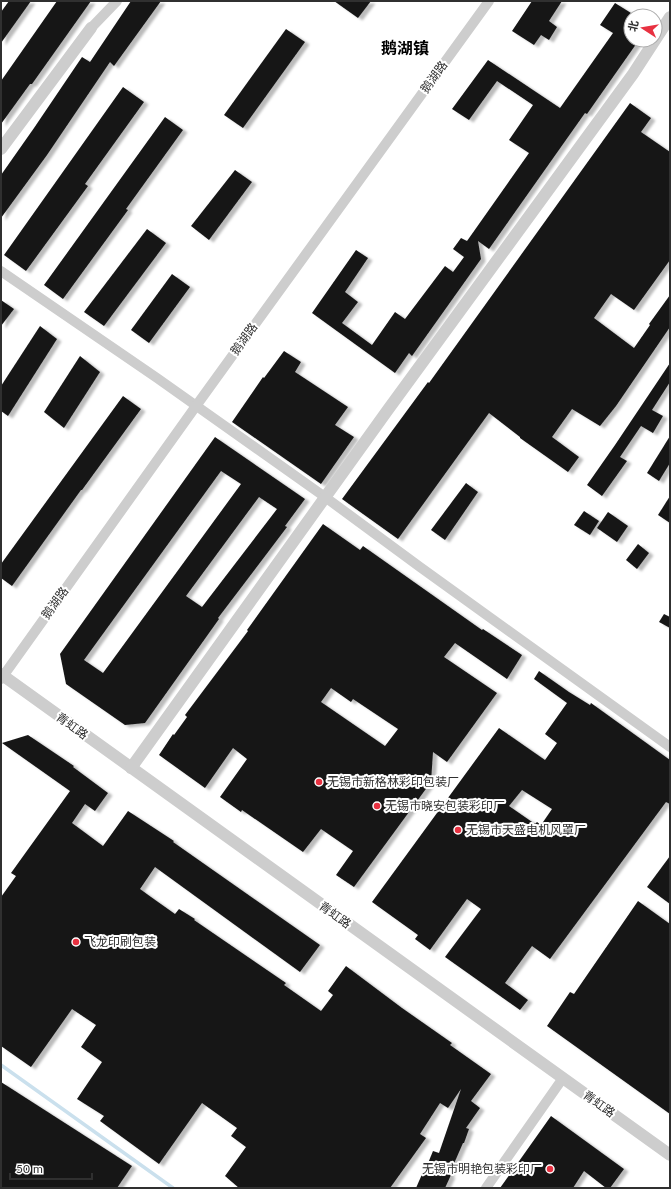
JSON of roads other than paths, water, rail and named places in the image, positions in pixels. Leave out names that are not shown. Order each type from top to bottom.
[{"type":"street","points":[[1,149],[91,28],[117,1]]},
{"type":"street","name":"鹅湖路","points":[[2,676],[489,1]]},
{"type":"street","points":[[130,768],[633,74],[670,17]]},
{"type":"street","points":[[1,271],[157,378],[325,497],[670,747]]},
{"type":"street","name":"青虹路","points":[[2,676],[670,1155]]},
{"type":"street","points":[[486,1188],[563,1078]]},
{"type":"waterway","points":[[1,1065],[173,1188]]},
{"type":"place","name":"无锡市新格林彩印包装厂","points":[[319,782]]},
{"type":"place","name":"无锡市晓安包装彩印厂","points":[[377,806]]},
{"type":"place","name":"无锡市天盛电机风罩厂","points":[[458,830]]},
{"type":"place","name":"飞龙印刷包装","points":[[76,942]]},
{"type":"place","name":"无锡市明艳包装彩印厂","points":[[550,1169]]},
{"type":"district","name":"鹅湖镇","points":[[405,48]]}]
